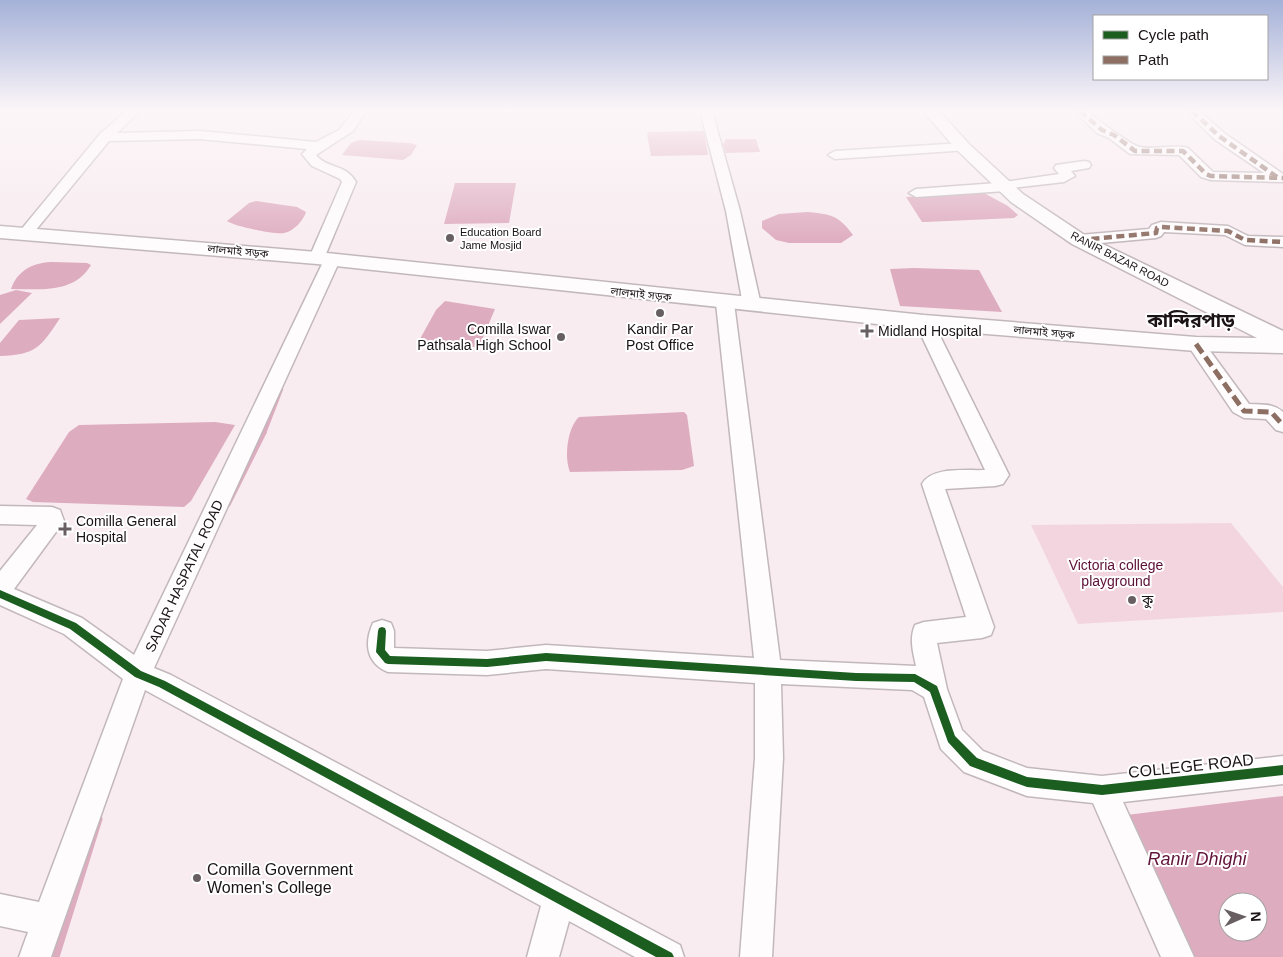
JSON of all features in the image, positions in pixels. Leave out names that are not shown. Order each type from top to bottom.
[{"type":"main road","name":"RANIR BAZAR ROAD","points":[[972,156],[1017,198],[1079,240],[1265,333],[1283,339]]},
{"type":"main road","name":"লালমাই সড়ক","points":[[0,232],[324,259],[725,303],[924,322],[1196,344],[1283,346]]},
{"type":"street","points":[[25,234],[90,156]]},
{"type":"street","name":"SADAR HASPATAL ROAD","points":[[35,957],[47,920],[147,678],[324,259],[349,182],[343,173],[318,165],[311,160],[310,156]]},
{"type":"street","points":[[718,156],[732,211],[752,305]]},
{"type":"street","points":[[1188,156],[1206,174],[1211,176],[1280,177]]},
{"type":"street","points":[[1250,156],[1280,177]]},
{"type":"street","points":[[916,193],[1004,186],[1067,178],[1061,168],[1084,165]]},
{"type":"street","points":[[1079,240],[1153,234],[1156,233],[1157,228],[1161,227],[1228,231],[1245,240],[1283,242]]},
{"type":"street","points":[[725,303],[768,670],[769,758],[756,957]]},
{"type":"street","name":"COLLEGE ROAD","points":[[924,322],[998,475],[994,478],[937,481],[933,484],[982,627],[924,633],[924,642],[934,689],[951,739],[974,762],[1027,782],[1102,790],[1283,770]]},
{"type":"street","points":[[1196,344],[1244,411],[1271,412],[1283,425]]},
{"type":"street","points":[[0,515],[45,515],[52,516],[54,521],[0,589]]},
{"type":"street","points":[[0,594],[73,626],[147,678],[668,957]]},
{"type":"street","points":[[382,631],[380,652],[388,660],[487,663],[546,657],[915,678],[934,689]]},
{"type":"street","points":[[1102,790],[1178,957]]},
{"type":"street","points":[[543,957],[560,899]]},
{"type":"street","points":[[0,910],[47,920]]},
{"type":"green space","name":"Victoria college playground","points":[[1231,523],[1283,587],[1283,612],[1078,624],[1031,525]]},
{"type":"water","points":[[350,156],[410,156],[403,160]]},
{"type":"water","points":[[455,183],[516,183],[509,223],[444,224]]},
{"type":"water","points":[[982,192],[1008,206],[1018,215],[1014,218],[922,222],[906,197]]},
{"type":"water","points":[[256,201],[297,207],[306,212],[298,225],[284,233],[255,230],[227,221],[249,203]]},
{"type":"water","points":[[807,212],[828,215],[838,219],[853,235],[841,243],[789,243],[776,240],[762,228],[762,221],[779,214]]},
{"type":"water","points":[[40,263],[87,263],[91,265],[75,281],[56,288],[11,289],[18,276],[28,268]]},
{"type":"water","points":[[890,269],[979,270],[1002,312],[900,306]]},
{"type":"water","points":[[16,290],[32,293],[0,324],[0,295]]},
{"type":"water","points":[[445,301],[495,309],[479,347],[424,346],[420,339],[436,310]]},
{"type":"water","points":[[60,318],[48,336],[36,348],[22,354],[0,356],[0,343],[19,320]]},
{"type":"water","points":[[684,412],[687,415],[694,466],[682,470],[570,472],[567,459],[569,436],[579,417]]},
{"type":"water","points":[[215,422],[235,425],[191,501],[184,507],[33,502],[26,499],[69,432],[79,425]]},
{"type":"water","name":"Ranir Dhighi","points":[[1283,796],[1283,957],[1187,957],[1118,816]]},
{"type":"waterway","points":[[264,433],[281,389]]},
{"type":"waterway","points":[[228,504],[264,432]]},
{"type":"waterway","points":[[56,957],[99,819]]},
{"type":"marked path","points":[[1188,156],[1206,174],[1211,176],[1283,178]]},
{"type":"marked path","points":[[1249,156],[1277,177]]},
{"type":"marked path","points":[[1079,240],[1156,233],[1157,228],[1161,227],[1228,231],[1245,240],[1283,242]]},
{"type":"marked path","points":[[1196,344],[1244,411],[1271,412],[1283,425]]},
{"type":"cycle path","points":[[0,594],[73,626],[138,674],[162,684],[668,957]]},
{"type":"cycle path","points":[[382,631],[380,652],[388,660],[487,663],[546,657],[856,677],[915,678],[934,689],[951,739],[974,762],[1027,782],[1102,790],[1283,770]]},
{"type":"place","name":"Education Board Jame Mosjid","points":[[450,238]]},
{"type":"place","name":"Kandir Par Post Office","points":[[660,313]]},
{"type":"place","name":"Midland Hospital","points":[[867,331]]},
{"type":"place","name":"Comilla Iswar Pathsala High School","points":[[561,337]]},
{"type":"place","name":"Comilla General Hospital","points":[[65,529]]},
{"type":"place","name":"কু","points":[[1132,600]]},
{"type":"place","name":"Comilla Government Women's College","points":[[197,878]]},
{"type":"district","name":"কান্দিরপাড়","points":[[1191,320]]}]
